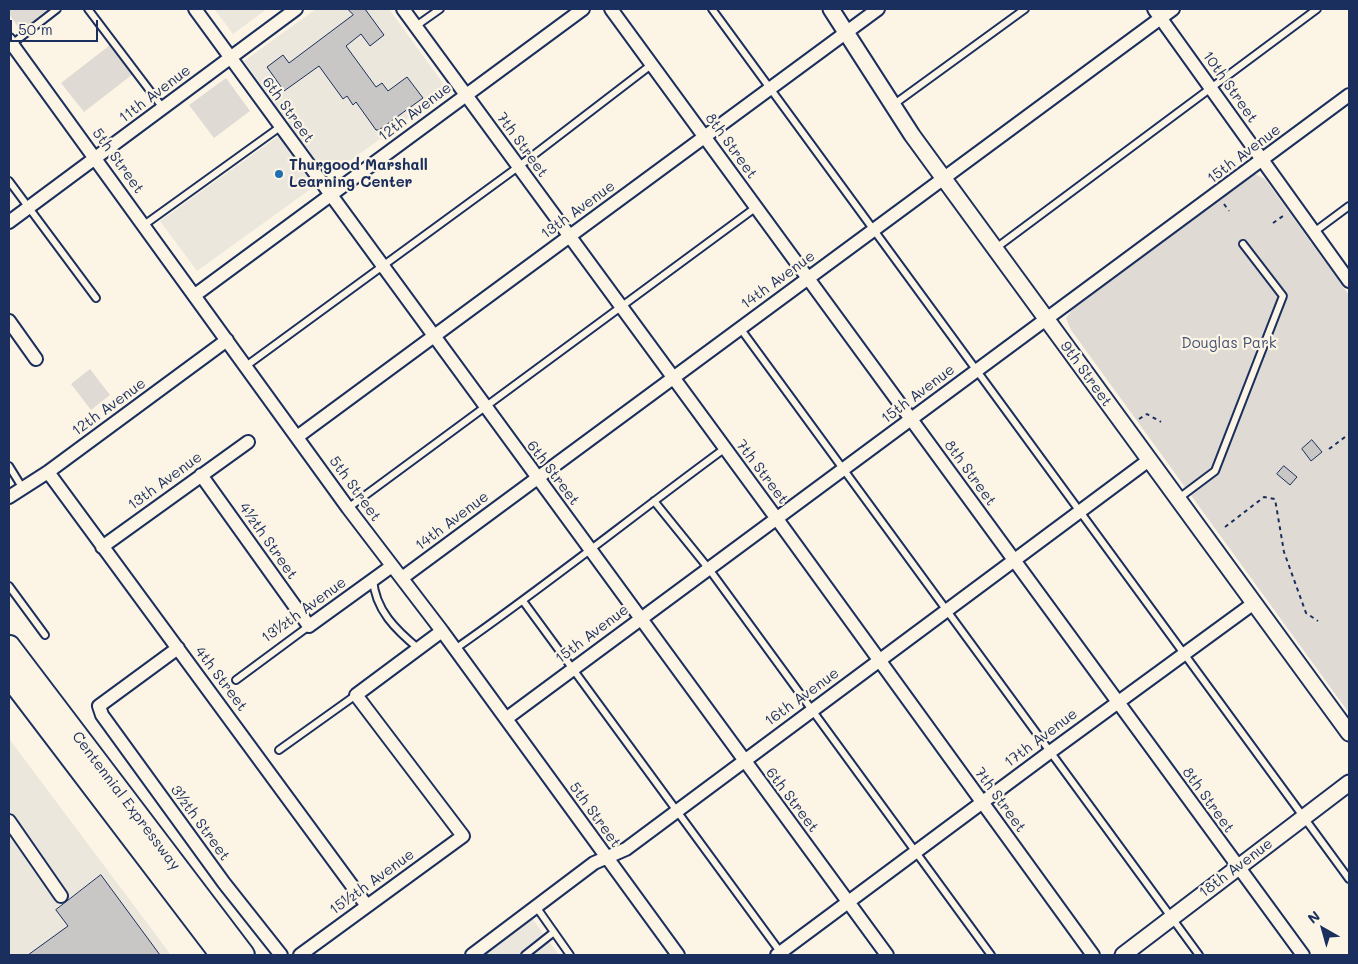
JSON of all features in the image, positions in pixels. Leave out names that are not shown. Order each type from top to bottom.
[{"type":"highway","name":"Centennial Expressway","points":[[9,647],[243,955]]},
{"type":"highway","name":"Centennial Expressway","points":[[9,675],[222,955]]},
{"type":"highway","points":[[174,894],[211,955]]},
{"type":"street","name":"6th Street","points":[[195,9],[743,761],[887,955]]},
{"type":"street","name":"11th Avenue","points":[[9,222],[296,9]]},
{"type":"street","name":"7th Street","points":[[403,9],[777,519],[1093,955]]},
{"type":"street","name":"12th Avenue","points":[[195,295],[583,9]]},
{"type":"street","name":"8th Street","points":[[611,9],[1303,955]]},
{"type":"street","name":"9th Street","points":[[830,9],[892,106],[943,178],[1349,733]]},
{"type":"street","name":"13th Avenue","points":[[298,437],[878,9]]},
{"type":"street","name":"14th Avenue","points":[[402,578],[943,178],[1158,13],[1173,9]]},
{"type":"street","name":"10th Street","points":[[1158,13],[1262,162],[1349,281]]},
{"type":"street","name":"5th Street","points":[[10,42],[97,158],[348,508],[442,631],[678,955]]},
{"type":"street","name":"15th Avenue","points":[[506,718],[1262,162],[1349,95]]},
{"type":"street","points":[[9,321],[36,359]]},
{"type":"street","name":"12th Avenue","points":[[9,497],[48,472],[227,340]]},
{"type":"street","name":"13th Avenue","points":[[102,547],[248,442]]},
{"type":"street","name":"16th Avenue","points":[[474,955],[594,863],[626,849],[1149,460]]},
{"type":"street","name":"4th Street","points":[[48,472],[367,906]]},
{"type":"street","name":"4½th Street","points":[[201,475],[309,626]]},
{"type":"street","name":"13½th Avenue","points":[[309,626],[392,566]]},
{"type":"street","name":"17th Avenue","points":[[780,954],[1117,702],[1254,603]]},
{"type":"street","points":[[356,695],[442,631]]},
{"type":"street","name":"3½th Street","points":[[178,648],[99,706],[102,715],[224,883],[281,955]]},
{"type":"street","name":"15½th Avenue","points":[[300,955],[463,836],[356,695]]},
{"type":"street","name":"18th Avenue","points":[[1124,955],[1349,783]]},
{"type":"street","points":[[9,821],[60,896]]},
{"type":"lane","points":[[10,42],[57,9]]},
{"type":"lane","points":[[88,9],[163,108]]},
{"type":"lane","points":[[416,26],[440,9]]},
{"type":"lane","points":[[712,9],[1349,878]]},
{"type":"lane","points":[[892,106],[1025,9]]},
{"type":"lane","points":[[995,249],[1211,90],[1317,9]]},
{"type":"lane","points":[[246,366],[518,167],[651,65]]},
{"type":"lane","points":[[144,225],[280,127]]},
{"type":"lane","points":[[9,181],[96,298]]},
{"type":"lane","points":[[1313,233],[1349,206]]},
{"type":"lane","points":[[348,508],[755,208]]},
{"type":"lane","points":[[1178,499],[1215,471],[1284,296],[1244,244]]},
{"type":"lane","points":[[740,328],[842,470],[1199,955]]},
{"type":"lane","points":[[455,649],[523,601],[589,548],[724,449]]},
{"type":"lane","points":[[9,466],[22,487]]},
{"type":"lane","points":[[654,501],[709,569],[990,955]]},
{"type":"lane","points":[[373,580],[374,593],[380,608],[400,634],[419,649]]},
{"type":"lane","points":[[9,586],[45,635]]},
{"type":"lane","points":[[523,601],[780,954]]},
{"type":"lane","name":"13½th Avenue","points":[[236,680],[309,626]]},
{"type":"lane","points":[[279,750],[356,695]]},
{"type":"lane","points":[[537,908],[570,955]]},
{"type":"lane","points":[[525,955],[554,932]]},
{"type":"path","points":[[1224,204],[1229,211]]},
{"type":"path","points":[[1273,223],[1286,214]]},
{"type":"path","points":[[1139,419],[1147,414],[1161,422]]},
{"type":"path","points":[[1330,449],[1349,434]]},
{"type":"path","points":[[1225,527],[1264,497],[1274,499],[1284,552],[1306,613],[1318,621]]},
{"type":"shaded area","points":[[267,9],[233,34],[215,10]]},
{"type":"shaded area","name":"Thurgood Marshall Learning Center","points":[[316,9],[389,9],[448,90],[197,271],[160,221],[291,127],[244,61]]},
{"type":"shaded area","points":[[10,740],[171,955],[9,955]]},
{"type":"shaded area","points":[[531,917],[559,955],[481,955]]},
{"type":"green space","points":[[9,9],[48,9],[21,31],[9,14]]},
{"type":"green space","points":[[110,45],[133,74],[84,112],[61,83]]},
{"type":"green space","points":[[226,78],[250,111],[214,138],[189,105]]},
{"type":"green space","name":"Douglas Park","points":[[1255,174],[1265,179],[1349,295],[1349,713],[1071,330],[1066,318],[1072,310]]},
{"type":"green space","points":[[90,369],[110,395],[91,410],[71,384]]},
{"type":"building","points":[[348,9],[365,9],[384,35],[370,46],[361,34],[346,46],[376,87],[382,83],[388,91],[407,77],[423,98],[379,130],[376,130],[356,102],[353,105],[347,96],[343,99],[319,66],[284,91],[267,67],[283,55],[289,63],[353,15]]},
{"type":"building","points":[[1312,440],[1322,452],[1311,461],[1302,449]]},
{"type":"building","points":[[1284,466],[1297,477],[1290,485],[1277,474]]},
{"type":"building","points":[[101,875],[160,955],[28,955],[68,926],[56,910]]},
{"type":"place","name":"Thurgood Marshall Learning Center","points":[[279,174]]}]
